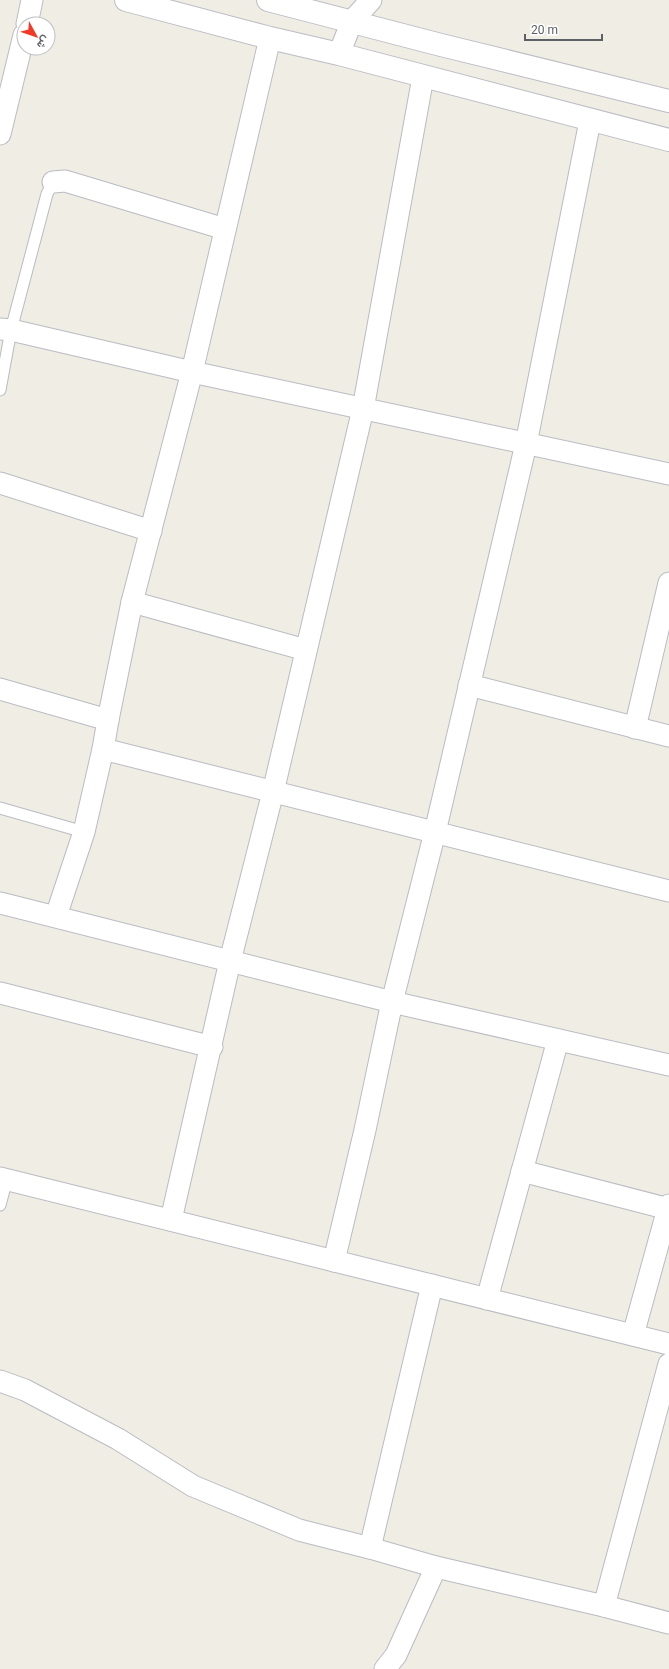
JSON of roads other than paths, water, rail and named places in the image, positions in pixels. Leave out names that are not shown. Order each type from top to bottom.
[{"type":"street","points":[[29,16],[32,0]]},
{"type":"street","points":[[126,0],[270,38],[339,54],[590,121],[669,140]]},
{"type":"street","points":[[268,0],[441,45],[669,101]]},
{"type":"street","points":[[339,54],[352,21],[371,0]]},
{"type":"street","points":[[56,916],[84,832],[104,749],[108,720],[132,602],[192,372],[270,38]]},
{"type":"street","points":[[0,134],[19,56]]},
{"type":"street","points":[[171,1220],[212,1047],[230,961],[273,792],[363,409],[423,77]]},
{"type":"street","points":[[334,1261],[365,1130],[392,1002],[435,832],[526,444],[590,121]]},
{"type":"street","points":[[53,182],[65,181],[226,229]]},
{"type":"street","points":[[6,329],[192,372],[669,474]]},
{"type":"street","points":[[0,483],[151,531]]},
{"type":"street","points":[[635,728],[669,583]]},
{"type":"street","points":[[132,602],[306,650]]},
{"type":"street","points":[[469,685],[669,736]]},
{"type":"street","points":[[0,689],[108,720]]},
{"type":"street","points":[[104,749],[669,891]]},
{"type":"street","points":[[0,903],[392,1002],[669,1065]]},
{"type":"street","points":[[0,994],[212,1047]]},
{"type":"street","points":[[487,1299],[558,1040]]},
{"type":"street","points":[[522,1171],[669,1208],[632,1335]]},
{"type":"street","points":[[3,1179],[669,1344]]},
{"type":"street","points":[[370,1548],[432,1285]]},
{"type":"street","points":[[604,1606],[669,1364]]},
{"type":"street","points":[[0,1381],[25,1390],[118,1439],[193,1486],[299,1530],[370,1548],[436,1568],[604,1606],[669,1623]]},
{"type":"street","points":[[385,1669],[396,1655],[436,1568]]},
{"type":"lane","points":[[0,390],[6,329],[47,194],[53,182]]},
{"type":"lane","points":[[0,808],[84,832]]},
{"type":"lane","points":[[0,1205],[3,1179]]}]
